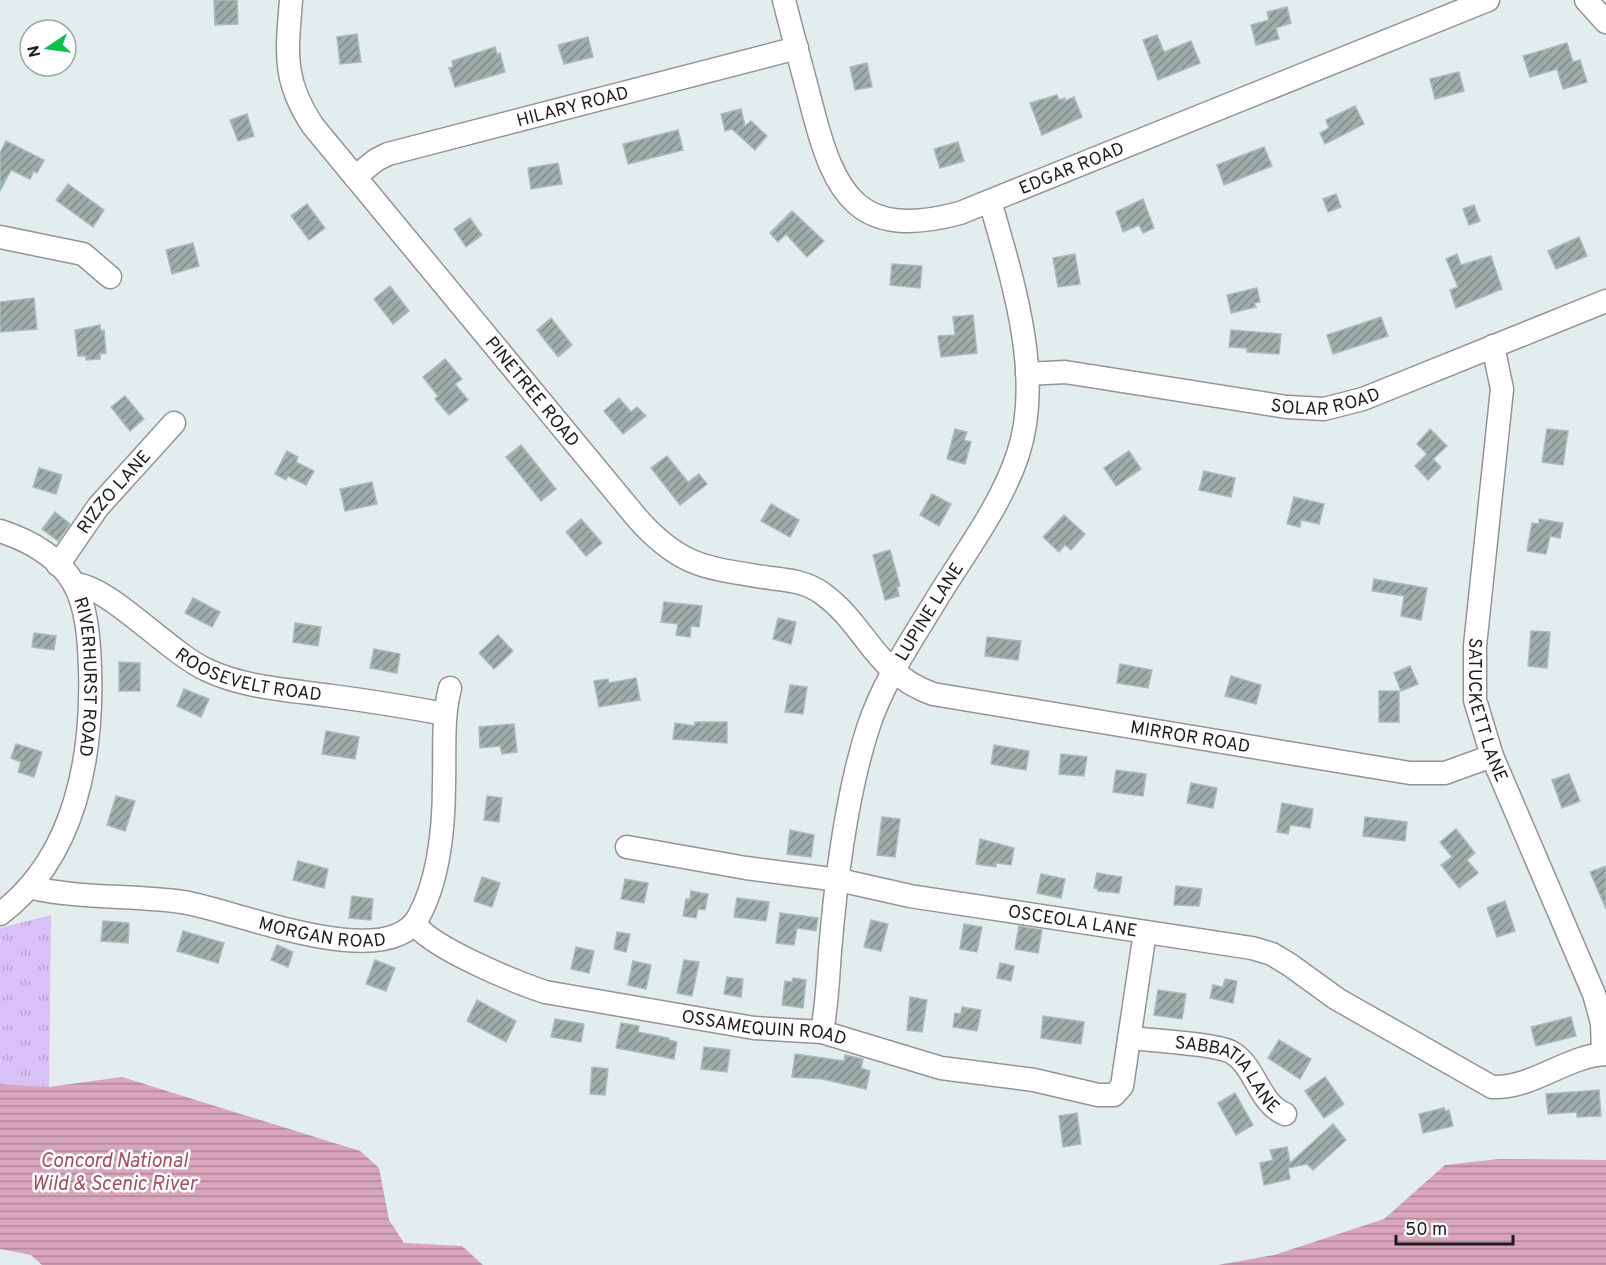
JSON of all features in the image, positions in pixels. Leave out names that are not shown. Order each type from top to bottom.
[{"type":"street","name":"PINETREE ROAD","points":[[291,0],[287,63],[295,96],[313,126],[636,518],[671,552],[697,565],[809,586],[833,603],[892,672]]},
{"type":"street","name":"EDGAR ROAD","points":[[784,0],[824,154],[841,188],[868,212],[902,221],[941,218],[990,201],[1488,0]]},
{"type":"street","points":[[1586,0],[1606,22]]},
{"type":"street","name":"HILARY ROAD","points":[[355,177],[388,154],[796,48]]},
{"type":"street","name":"LUPINE LANE","points":[[822,1032],[839,880],[851,801],[867,730],[892,672],[1009,476],[1024,435],[1027,374],[1012,285],[990,201]]},
{"type":"street","points":[[0,237],[83,254],[110,277]]},
{"type":"street","name":"SOLAR ROAD","points":[[1027,374],[1065,372],[1287,407],[1324,409],[1363,399],[1606,301]]},
{"type":"street","name":"SATUCKETT LANE","points":[[1493,346],[1502,389],[1473,682],[1479,718],[1492,756],[1594,994],[1602,1023],[1605,1054]]},
{"type":"street","name":"RIZZO LANE","points":[[58,565],[98,507],[174,423]]},
{"type":"street","name":"RIVERHURST ROAD","points":[[0,531],[31,543],[58,565],[74,584],[83,608],[89,653],[90,708],[86,759],[63,832],[44,867],[29,887]]},
{"type":"street","name":"ROOSEVELT ROAD","points":[[74,584],[98,590],[174,650],[206,670],[223,677],[267,687],[445,714]]},
{"type":"street","name":"MIRROR ROAD","points":[[892,672],[910,686],[933,694],[1410,773],[1445,773],[1492,756]]},
{"type":"street","name":"MORGAN ROAD","points":[[29,887],[56,892],[124,895],[186,902],[295,932],[338,939],[390,937],[415,924],[433,876],[443,829],[445,714],[450,688]]},
{"type":"street","name":"OSCEOLA LANE","points":[[627,847],[746,868],[839,880],[910,896],[1063,917],[1252,948],[1272,954],[1337,999],[1492,1087],[1512,1086],[1579,1059],[1605,1054]]},
{"type":"street","points":[[0,914],[29,887]]},
{"type":"street","name":"OSSAMEQUIN ROAD","points":[[415,924],[433,941],[518,982],[545,992],[745,1026],[822,1032],[950,1070],[1034,1080],[1098,1095],[1114,1095],[1122,1086],[1129,1038]]},
{"type":"street","points":[[1129,1038],[1145,932]]},
{"type":"street","name":"SABBATIA LANE","points":[[1129,1038],[1231,1053],[1244,1066],[1272,1107],[1286,1114]]},
{"type":"green space","points":[[51,915],[49,1087],[0,1084],[0,928]]},
{"type":"water","name":"Concord National Wild & Scenic River","points":[[122,1077],[360,1151],[379,1168],[389,1220],[404,1243],[462,1246],[483,1265],[42,1265],[31,1255],[0,1249],[0,1084],[49,1087]]},
{"type":"water","points":[[1499,1159],[1606,1160],[1606,1265],[1218,1265],[1274,1255],[1384,1219],[1445,1165]]},
{"type":"building","points":[[214,0],[237,0],[238,24],[215,25]]},
{"type":"building","points":[[1287,7],[1291,23],[1276,28],[1279,39],[1256,45],[1251,25],[1269,20],[1267,12]]},
{"type":"building","points":[[357,34],[361,62],[340,64],[337,37]]},
{"type":"building","points":[[1157,35],[1164,52],[1191,41],[1200,63],[1158,80],[1143,40]]},
{"type":"building","points":[[588,37],[593,57],[564,64],[558,45]]},
{"type":"building","points":[[1567,43],[1573,62],[1580,60],[1587,82],[1563,89],[1557,69],[1530,77],[1523,56]]},
{"type":"building","points":[[495,47],[497,54],[500,53],[505,72],[455,87],[449,68],[453,67],[452,61]]},
{"type":"building","points":[[867,63],[872,87],[855,90],[850,67]]},
{"type":"building","points":[[1459,72],[1464,91],[1435,99],[1430,79]]},
{"type":"building","points":[[1057,95],[1059,100],[1065,98],[1065,101],[1074,97],[1082,117],[1042,135],[1030,103]]},
{"type":"building","points":[[1355,106],[1364,124],[1325,144],[1320,133],[1329,128],[1326,120]]},
{"type":"building","points":[[741,109],[745,126],[751,121],[767,136],[755,150],[732,129],[725,131],[721,114]]},
{"type":"building","points":[[247,114],[254,136],[238,141],[230,120]]},
{"type":"building","points":[[678,130],[683,150],[628,164],[623,144]]},
{"type":"building","points":[[6,141],[44,160],[37,173],[34,171],[30,179],[11,170],[0,191],[0,153]]},
{"type":"building","points":[[958,142],[964,161],[940,168],[934,149]]},
{"type":"building","points":[[1264,147],[1272,166],[1224,185],[1217,165]]},
{"type":"building","points":[[558,163],[562,184],[531,189],[528,168]]},
{"type":"building","points":[[68,184],[104,210],[93,227],[56,200]]},
{"type":"building","points":[[1336,194],[1341,207],[1328,212],[1323,199]]},
{"type":"building","points":[[1143,199],[1154,228],[1143,233],[1139,225],[1123,232],[1116,212]]},
{"type":"building","points":[[307,204],[325,228],[309,240],[291,216]]},
{"type":"building","points":[[1474,205],[1480,221],[1469,225],[1463,209]]},
{"type":"building","points":[[792,211],[824,241],[807,257],[786,234],[778,242],[770,233]]},
{"type":"building","points":[[470,218],[482,235],[466,247],[454,229]]},
{"type":"building","points":[[1579,237],[1587,256],[1556,269],[1548,251]]},
{"type":"building","points":[[193,243],[199,266],[172,274],[166,250]]},
{"type":"building","points":[[1075,254],[1080,284],[1058,287],[1053,258]]},
{"type":"building","points":[[1457,254],[1461,265],[1491,256],[1502,289],[1456,308],[1450,290],[1458,287],[1446,259]]},
{"type":"building","points":[[892,264],[922,266],[920,288],[890,285]]},
{"type":"building","points":[[390,286],[409,311],[393,324],[374,299]]},
{"type":"building","points":[[1257,288],[1260,302],[1254,303],[1256,307],[1231,313],[1227,295]]},
{"type":"building","points":[[34,298],[37,329],[0,332],[0,302]]},
{"type":"building","points":[[973,315],[977,353],[941,357],[938,336],[955,335],[953,317]]},
{"type":"building","points":[[1381,317],[1388,336],[1333,354],[1327,335]]},
{"type":"building","points":[[551,318],[572,345],[558,357],[537,330]]},
{"type":"building","points":[[100,325],[101,331],[104,330],[106,353],[100,354],[100,359],[86,360],[86,356],[78,356],[75,330]]},
{"type":"building","points":[[1231,330],[1281,334],[1279,354],[1247,352],[1247,348],[1229,347]]},
{"type":"building","points":[[445,359],[462,379],[455,384],[468,400],[449,415],[435,399],[438,396],[423,377]]},
{"type":"building","points":[[125,396],[144,419],[130,431],[111,407]]},
{"type":"building","points":[[619,398],[631,412],[637,407],[646,416],[623,434],[604,411]]},
{"type":"building","points":[[955,429],[967,432],[964,440],[971,442],[965,464],[947,459]]},
{"type":"building","points":[[1430,429],[1447,446],[1433,459],[1441,467],[1428,480],[1415,466],[1427,454],[1417,444]]},
{"type":"building","points":[[1547,429],[1568,431],[1563,465],[1542,462]]},
{"type":"building","points":[[521,445],[556,489],[541,501],[506,457]]},
{"type":"building","points":[[287,451],[298,457],[296,462],[314,471],[306,485],[288,476],[286,480],[275,474]]},
{"type":"building","points":[[1129,451],[1141,469],[1116,486],[1104,468]]},
{"type":"building","points":[[667,456],[688,482],[699,474],[707,484],[680,505],[651,468]]},
{"type":"building","points":[[39,468],[62,475],[56,494],[33,487]]},
{"type":"building","points":[[1204,471],[1235,478],[1231,497],[1199,490]]},
{"type":"building","points":[[372,482],[377,504],[345,511],[340,489]]},
{"type":"building","points":[[932,494],[951,504],[939,526],[920,515]]},
{"type":"building","points":[[1294,497],[1324,504],[1319,524],[1301,520],[1300,527],[1287,524]]},
{"type":"building","points":[[771,504],[799,520],[790,537],[761,521]]},
{"type":"building","points":[[55,512],[70,524],[58,541],[42,529]]},
{"type":"building","points":[[1064,515],[1085,534],[1071,550],[1065,545],[1059,552],[1043,537]]},
{"type":"building","points":[[581,519],[602,543],[586,556],[566,532]]},
{"type":"building","points":[[1539,519],[1563,523],[1560,538],[1550,536],[1546,554],[1527,551],[1532,523],[1539,524]]},
{"type":"building","points":[[890,550],[900,586],[897,587],[899,596],[885,600],[873,555]]},
{"type":"building","points":[[1374,579],[1427,588],[1421,620],[1401,616],[1404,596],[1372,591]]},
{"type":"building","points":[[193,598],[220,612],[212,627],[185,613]]},
{"type":"building","points":[[664,602],[702,606],[699,627],[691,626],[690,637],[676,635],[678,624],[661,622]]},
{"type":"building","points":[[778,618],[796,622],[791,644],[773,639]]},
{"type":"building","points":[[295,623],[321,627],[318,646],[293,642]]},
{"type":"building","points":[[1531,631],[1550,632],[1547,668],[1528,666]]},
{"type":"building","points":[[34,633],[56,636],[54,650],[32,647]]},
{"type":"building","points":[[498,635],[513,651],[494,669],[479,653]]},
{"type":"building","points":[[987,637],[1021,641],[1018,660],[985,656]]},
{"type":"building","points":[[374,649],[400,654],[397,673],[370,668]]},
{"type":"building","points":[[119,662],[140,663],[140,691],[119,691]]},
{"type":"building","points":[[1120,664],[1152,670],[1148,688],[1117,683]]},
{"type":"building","points":[[1410,666],[1418,684],[1401,691],[1394,673]]},
{"type":"building","points":[[1231,676],[1261,685],[1256,704],[1225,696]]},
{"type":"building","points":[[636,678],[640,700],[599,707],[594,681],[608,679],[609,683]]},
{"type":"building","points":[[790,685],[807,687],[803,714],[785,712]]},
{"type":"building","points":[[184,689],[209,699],[201,717],[177,706]]},
{"type":"building","points":[[1379,691],[1399,691],[1399,722],[1379,722]]},
{"type":"building","points":[[695,722],[727,722],[727,743],[673,739],[675,723],[695,726]]},
{"type":"building","points":[[514,724],[517,752],[502,754],[500,746],[480,748],[479,727]]},
{"type":"building","points":[[326,731],[359,737],[355,759],[322,754]]},
{"type":"building","points":[[16,744],[42,752],[34,777],[18,772],[21,762],[11,758]]},
{"type":"building","points":[[994,745],[1029,751],[1026,770],[991,764]]},
{"type":"building","points":[[1061,754],[1087,757],[1084,776],[1059,774]]},
{"type":"building","points":[[1116,770],[1146,774],[1143,796],[1113,792]]},
{"type":"building","points":[[1569,774],[1580,801],[1562,808],[1552,780]]},
{"type":"building","points":[[1191,783],[1217,788],[1213,808],[1187,803]]},
{"type":"building","points":[[116,796],[135,801],[125,831],[107,825]]},
{"type":"building","points":[[487,796],[502,798],[499,822],[484,820]]},
{"type":"building","points":[[1282,803],[1313,809],[1310,828],[1290,825],[1288,834],[1277,832]]},
{"type":"building","points":[[882,817],[900,819],[895,857],[877,855]]},
{"type":"building","points":[[1365,817],[1407,822],[1405,841],[1363,836]]},
{"type":"building","points":[[1456,829],[1475,853],[1467,860],[1478,873],[1459,888],[1441,865],[1452,857],[1440,842]]},
{"type":"building","points":[[790,830],[814,835],[811,857],[787,854]]},
{"type":"building","points":[[980,839],[1014,848],[1011,865],[996,863],[996,867],[976,864]]},
{"type":"building","points":[[298,861],[328,869],[324,888],[293,880]]},
{"type":"building","points":[[1606,866],[1606,909],[1590,872]]},
{"type":"building","points":[[1097,873],[1122,877],[1119,893],[1098,891],[1094,888]]},
{"type":"building","points":[[1041,874],[1065,879],[1061,898],[1037,893]]},
{"type":"building","points":[[482,877],[500,883],[492,907],[474,901]]},
{"type":"building","points":[[625,879],[648,883],[644,903],[621,899]]},
{"type":"building","points":[[1176,886],[1202,889],[1199,906],[1174,905]]},
{"type":"building","points":[[691,891],[708,894],[705,910],[698,909],[696,918],[683,916],[686,899],[690,899]]},
{"type":"building","points":[[352,896],[373,899],[371,920],[349,918]]},
{"type":"building","points":[[737,898],[769,902],[766,921],[734,917]]},
{"type":"building","points":[[1505,901],[1515,931],[1497,937],[1487,908]]},
{"type":"building","points":[[780,913],[818,918],[816,931],[797,928],[794,945],[776,943]]},
{"type":"building","points":[[871,920],[888,924],[881,951],[864,947]]},
{"type":"building","points":[[103,921],[129,923],[128,943],[101,941]]},
{"type":"building","points":[[964,924],[982,927],[977,952],[960,949]]},
{"type":"building","points":[[1019,926],[1042,930],[1038,953],[1015,949]]},
{"type":"building","points":[[183,931],[224,943],[218,963],[177,951]]},
{"type":"building","points":[[617,932],[630,934],[626,952],[614,949]]},
{"type":"building","points":[[277,945],[293,952],[288,967],[271,960]]},
{"type":"building","points":[[576,947],[594,951],[589,973],[571,969]]},
{"type":"building","points":[[375,960],[395,968],[386,991],[366,984]]},
{"type":"building","points":[[684,960],[699,962],[692,996],[677,993]]},
{"type":"building","points":[[633,961],[651,965],[646,989],[628,985]]},
{"type":"building","points":[[1000,963],[1014,966],[1011,981],[997,978]]},
{"type":"building","points":[[727,977],[743,979],[741,997],[724,994]]},
{"type":"building","points":[[793,978],[806,980],[803,1008],[782,1005],[785,981],[792,982]]},
{"type":"building","points":[[1225,979],[1237,981],[1233,1003],[1210,998],[1213,985],[1223,987]]},
{"type":"building","points":[[1158,990],[1186,994],[1182,1019],[1154,1015]]},
{"type":"building","points":[[910,997],[927,1000],[922,1032],[907,1030]]},
{"type":"building","points":[[477,1000],[516,1021],[506,1042],[467,1021]]},
{"type":"building","points":[[962,1007],[981,1010],[977,1031],[953,1027],[955,1013],[961,1014]]},
{"type":"building","points":[[1043,1016],[1084,1022],[1081,1044],[1041,1038]]},
{"type":"building","points":[[1571,1017],[1576,1036],[1536,1046],[1531,1027]]},
{"type":"building","points":[[555,1019],[584,1024],[581,1042],[551,1037]]},
{"type":"building","points":[[621,1023],[639,1026],[638,1032],[669,1038],[677,1042],[674,1059],[616,1048]]},
{"type":"building","points":[[1279,1040],[1311,1059],[1300,1079],[1268,1058]]},
{"type":"building","points":[[704,1047],[730,1050],[727,1072],[701,1069]]},
{"type":"building","points":[[795,1054],[844,1061],[845,1055],[863,1059],[861,1068],[870,1071],[866,1089],[822,1079],[792,1077]]},
{"type":"building","points":[[592,1067],[608,1069],[605,1095],[590,1094]]},
{"type":"building","points":[[1325,1077],[1344,1104],[1324,1118],[1305,1091]]},
{"type":"building","points":[[1599,1090],[1601,1116],[1577,1117],[1577,1112],[1548,1114],[1546,1094]]},
{"type":"building","points":[[1235,1093],[1253,1125],[1236,1135],[1218,1103]]},
{"type":"building","points":[[1444,1108],[1445,1111],[1449,1110],[1453,1126],[1423,1133],[1419,1114]]},
{"type":"building","points":[[1077,1113],[1081,1144],[1063,1147],[1059,1116]]},
{"type":"building","points":[[1333,1124],[1346,1140],[1313,1170],[1307,1164],[1288,1168],[1290,1179],[1264,1185],[1260,1163],[1273,1160],[1270,1150],[1287,1147],[1290,1163]]}]
